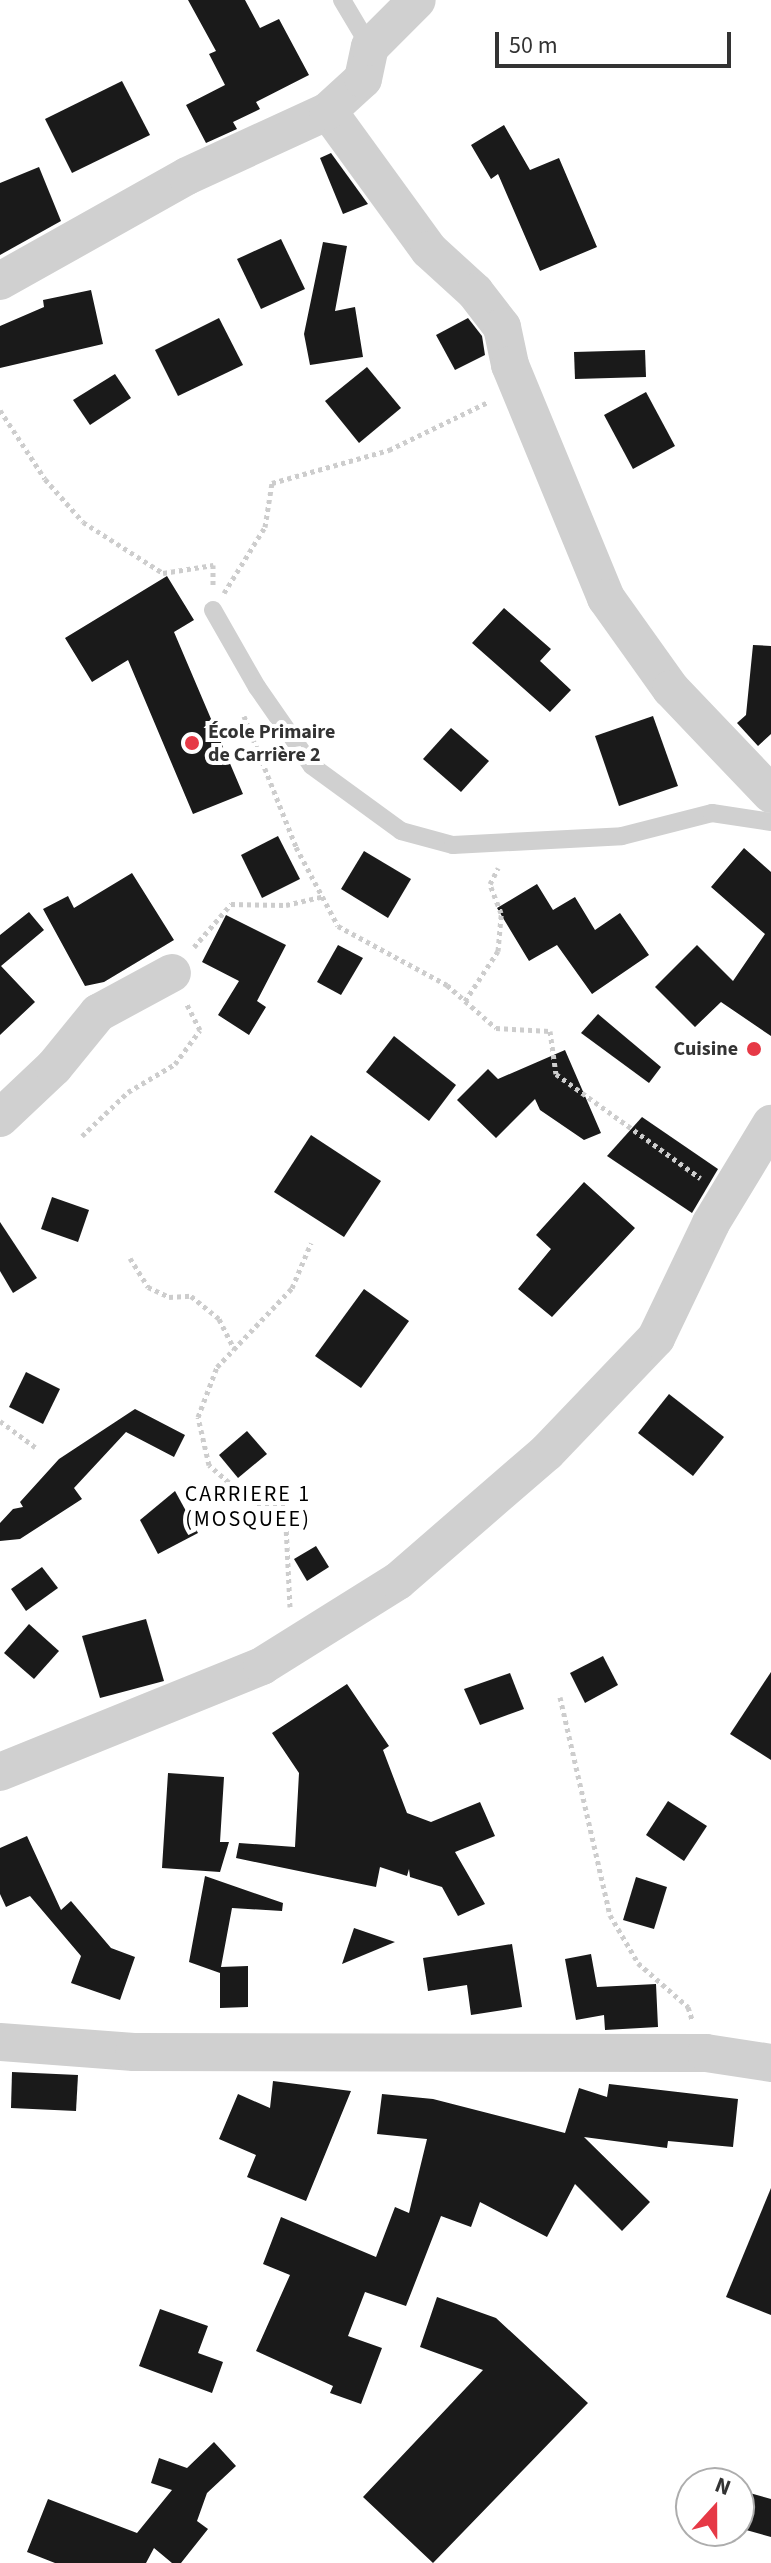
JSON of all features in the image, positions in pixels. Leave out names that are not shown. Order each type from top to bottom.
[{"type":"street","points":[[0,281],[187,176],[328,111],[363,79],[370,47],[417,0]]},
{"type":"street","points":[[328,111],[429,250],[475,292],[502,327],[510,365],[606,598],[671,689],[771,794]]},
{"type":"street","points":[[0,1118],[54,1067],[98,1013],[172,973]]},
{"type":"street","points":[[0,1772],[262,1666],[398,1581],[547,1452],[656,1338],[727,1197],[771,1124]]},
{"type":"street","points":[[0,2042],[134,2052],[706,2053],[771,2063]]},
{"type":"lane","points":[[342,0],[370,47]]},
{"type":"lane","points":[[213,610],[257,687],[312,766],[401,831],[453,845],[622,836],[712,813],[771,822]]},
{"type":"path","points":[[213,610],[265,527],[272,483],[389,450],[497,398],[510,365]]},
{"type":"path","points":[[0,410],[45,479],[83,522],[163,573],[213,565],[213,610]]},
{"type":"path","points":[[243,713],[322,897],[338,926],[447,985],[496,1028],[550,1031],[556,1074],[727,1197]]},
{"type":"path","points":[[465,1001],[498,951],[501,913],[490,884],[503,858],[533,841]]},
{"type":"path","points":[[82,1136],[128,1092],[175,1064],[200,1030],[172,973],[231,904],[286,905],[322,897]]},
{"type":"path","points":[[292,1647],[285,1503],[253,1503],[209,1465],[198,1417],[217,1367],[292,1288],[311,1243]]},
{"type":"path","points":[[130,1258],[148,1287],[169,1297],[191,1296],[219,1319],[234,1349]]},
{"type":"path","points":[[0,1421],[35,1447]]},
{"type":"path","points":[[560,1697],[610,1915],[638,1963],[688,2007],[706,2053]]},
{"type":"building","points":[[188,0],[245,0],[260,28],[279,19],[309,75],[256,102],[260,109],[233,122],[237,129],[206,143],[186,105],[225,85],[209,54],[216,51]]},
{"type":"building","points":[[122,81],[150,135],[72,173],[45,119]]},
{"type":"building","points":[[504,125],[530,170],[559,158],[597,247],[540,271],[498,174],[491,179],[471,145]]},
{"type":"building","points":[[331,153],[368,204],[343,214],[320,158]]},
{"type":"building","points":[[39,167],[61,221],[0,255],[0,183]]},
{"type":"building","points":[[281,239],[305,289],[261,309],[237,259]]},
{"type":"building","points":[[323,242],[347,246],[335,311],[355,307],[363,357],[310,365],[304,334]]},
{"type":"building","points":[[91,290],[103,344],[0,368],[0,326],[44,307],[43,300]]},
{"type":"building","points":[[219,318],[243,365],[178,396],[155,350]]},
{"type":"building","points":[[468,318],[482,336],[485,355],[455,370],[436,335]]},
{"type":"building","points":[[645,350],[646,377],[575,379],[574,352]]},
{"type":"building","points":[[367,367],[401,408],[359,443],[325,401]]},
{"type":"building","points":[[115,374],[131,398],[90,425],[73,400]]},
{"type":"building","points":[[646,392],[675,446],[633,469],[604,415]]},
{"type":"building","points":[[167,576],[194,620],[174,632],[243,794],[193,814],[128,660],[92,682],[65,638]]},
{"type":"building","points":[[504,608],[551,649],[540,661],[571,690],[550,712],[472,643]]},
{"type":"building","points":[[753,645],[771,646],[771,734],[758,746],[737,723],[746,715]]},
{"type":"building","points":[[653,716],[678,786],[619,806],[595,736]]},
{"type":"building","points":[[451,728],[489,761],[461,792],[423,759]]},
{"type":"building","points":[[278,836],[300,879],[262,898],[241,855]]},
{"type":"building","points":[[744,848],[771,872],[771,1036],[721,1002],[695,1027],[655,987],[697,945],[733,981],[765,934],[711,887]]},
{"type":"building","points":[[364,851],[411,879],[388,918],[341,889]]},
{"type":"building","points":[[132,873],[174,940],[104,982],[85,986],[43,909],[68,896],[74,908]]},
{"type":"building","points":[[537,884],[553,910],[575,897],[595,930],[620,913],[649,955],[592,994],[557,945],[529,961],[497,908]]},
{"type":"building","points":[[29,912],[44,930],[1,966],[35,1002],[0,1035],[0,935]]},
{"type":"building","points":[[226,915],[286,945],[257,1001],[266,1007],[249,1035],[218,1015],[239,981],[202,962]]},
{"type":"building","points":[[338,945],[363,958],[341,995],[317,982]]},
{"type":"building","points":[[598,1014],[661,1067],[649,1083],[581,1033]]},
{"type":"building","points":[[394,1036],[456,1085],[429,1121],[366,1072]]},
{"type":"building","points":[[565,1050],[601,1133],[584,1140],[540,1110],[535,1099],[496,1138],[457,1100],[488,1069],[498,1079]]},
{"type":"building","points":[[642,1117],[718,1169],[692,1213],[607,1156]]},
{"type":"building","points":[[311,1135],[381,1181],[344,1237],[274,1192]]},
{"type":"building","points":[[584,1182],[635,1228],[552,1317],[518,1289],[551,1249],[536,1235]]},
{"type":"building","points":[[52,1197],[89,1210],[78,1242],[41,1229]]},
{"type":"building","points":[[0,1222],[37,1278],[13,1293],[0,1271]]},
{"type":"building","points":[[364,1289],[409,1321],[361,1388],[315,1356]]},
{"type":"building","points":[[26,1372],[60,1389],[43,1424],[9,1407]]},
{"type":"building","points":[[669,1394],[724,1437],[693,1476],[638,1433]]},
{"type":"building","points":[[135,1409],[185,1435],[174,1457],[126,1432],[74,1488],[82,1499],[20,1539],[0,1541],[0,1523],[13,1509],[23,1507],[20,1502],[59,1459]]},
{"type":"building","points":[[247,1431],[267,1454],[238,1478],[219,1455]]},
{"type":"building","points":[[175,1491],[198,1533],[158,1554],[140,1520]]},
{"type":"building","points":[[316,1546],[329,1567],[307,1581],[294,1559]]},
{"type":"building","points":[[42,1567],[58,1588],[26,1611],[11,1589]]},
{"type":"building","points":[[146,1619],[164,1681],[100,1698],[82,1636]]},
{"type":"building","points":[[29,1624],[59,1651],[34,1679],[4,1653]]},
{"type":"building","points":[[603,1656],[618,1685],[585,1703],[570,1673]]},
{"type":"building","points":[[771,1672],[771,1760],[730,1734]]},
{"type":"building","points":[[510,1673],[524,1709],[480,1725],[464,1689]]},
{"type":"building","points":[[347,1684],[389,1746],[383,1750],[407,1813],[431,1822],[480,1802],[495,1836],[455,1852],[485,1904],[458,1916],[442,1887],[410,1877],[409,1869],[407,1876],[380,1867],[376,1887],[236,1858],[239,1843],[295,1847],[299,1773],[272,1733]]},
{"type":"building","points":[[168,1773],[224,1777],[220,1842],[229,1842],[220,1872],[162,1868]]},
{"type":"building","points":[[668,1801],[707,1826],[684,1861],[646,1835]]},
{"type":"building","points":[[27,1836],[61,1910],[71,1901],[111,1948],[135,1957],[120,2000],[71,1983],[81,1956],[30,1896],[6,1907],[0,1894],[0,1848]]},
{"type":"building","points":[[205,1876],[283,1903],[282,1911],[232,1908],[221,1967],[248,1966],[248,2007],[220,2008],[220,1973],[189,1962]]},
{"type":"building","points":[[636,1877],[667,1887],[654,1929],[623,1920]]},
{"type":"building","points":[[354,1928],[395,1942],[342,1964]]},
{"type":"building","points":[[512,1944],[522,2007],[471,2015],[467,1985],[428,1991],[423,1958]]},
{"type":"building","points":[[591,1954],[597,1987],[656,1984],[658,2027],[605,2030],[604,2015],[576,2020],[565,1959]]},
{"type":"building","points":[[12,2072],[78,2075],[76,2111],[11,2108]]},
{"type":"building","points":[[273,2081],[351,2091],[306,2201],[247,2177],[256,2155],[219,2139],[238,2094],[270,2108]]},
{"type":"building","points":[[609,2084],[738,2099],[733,2147],[668,2141],[667,2148],[584,2137],[650,2202],[622,2231],[575,2184],[547,2237],[480,2202],[471,2227],[441,2216],[406,2306],[365,2292],[348,2336],[382,2348],[361,2404],[330,2393],[333,2386],[256,2351],[290,2275],[263,2264],[281,2217],[376,2257],[395,2207],[409,2213],[427,2139],[377,2134],[382,2094],[433,2099],[565,2133],[579,2088],[607,2097]]},
{"type":"building","points":[[771,2188],[771,2315],[726,2297]]},
{"type":"building","points":[[437,2297],[496,2318],[588,2403],[433,2563],[363,2497],[483,2370],[420,2347]]},
{"type":"building","points":[[160,2309],[208,2326],[198,2353],[223,2362],[212,2393],[139,2366]]},
{"type":"building","points":[[214,2442],[236,2466],[207,2493],[197,2521],[208,2529],[181,2563],[172,2563],[154,2548],[146,2563],[55,2563],[27,2552],[48,2499],[137,2533],[172,2490],[151,2483],[159,2458],[187,2468]]},
{"type":"building","points":[[755,2494],[771,2499],[771,2537],[755,2532]]},
{"type":"place","name":"École Primaire de Carrière 2","points":[[192,743]]},
{"type":"place","name":"Cuisine","points":[[754,1049]]},
{"type":"district","name":"CARRIERE 1 (MOSQUEE)","points":[[248,1506]]}]
